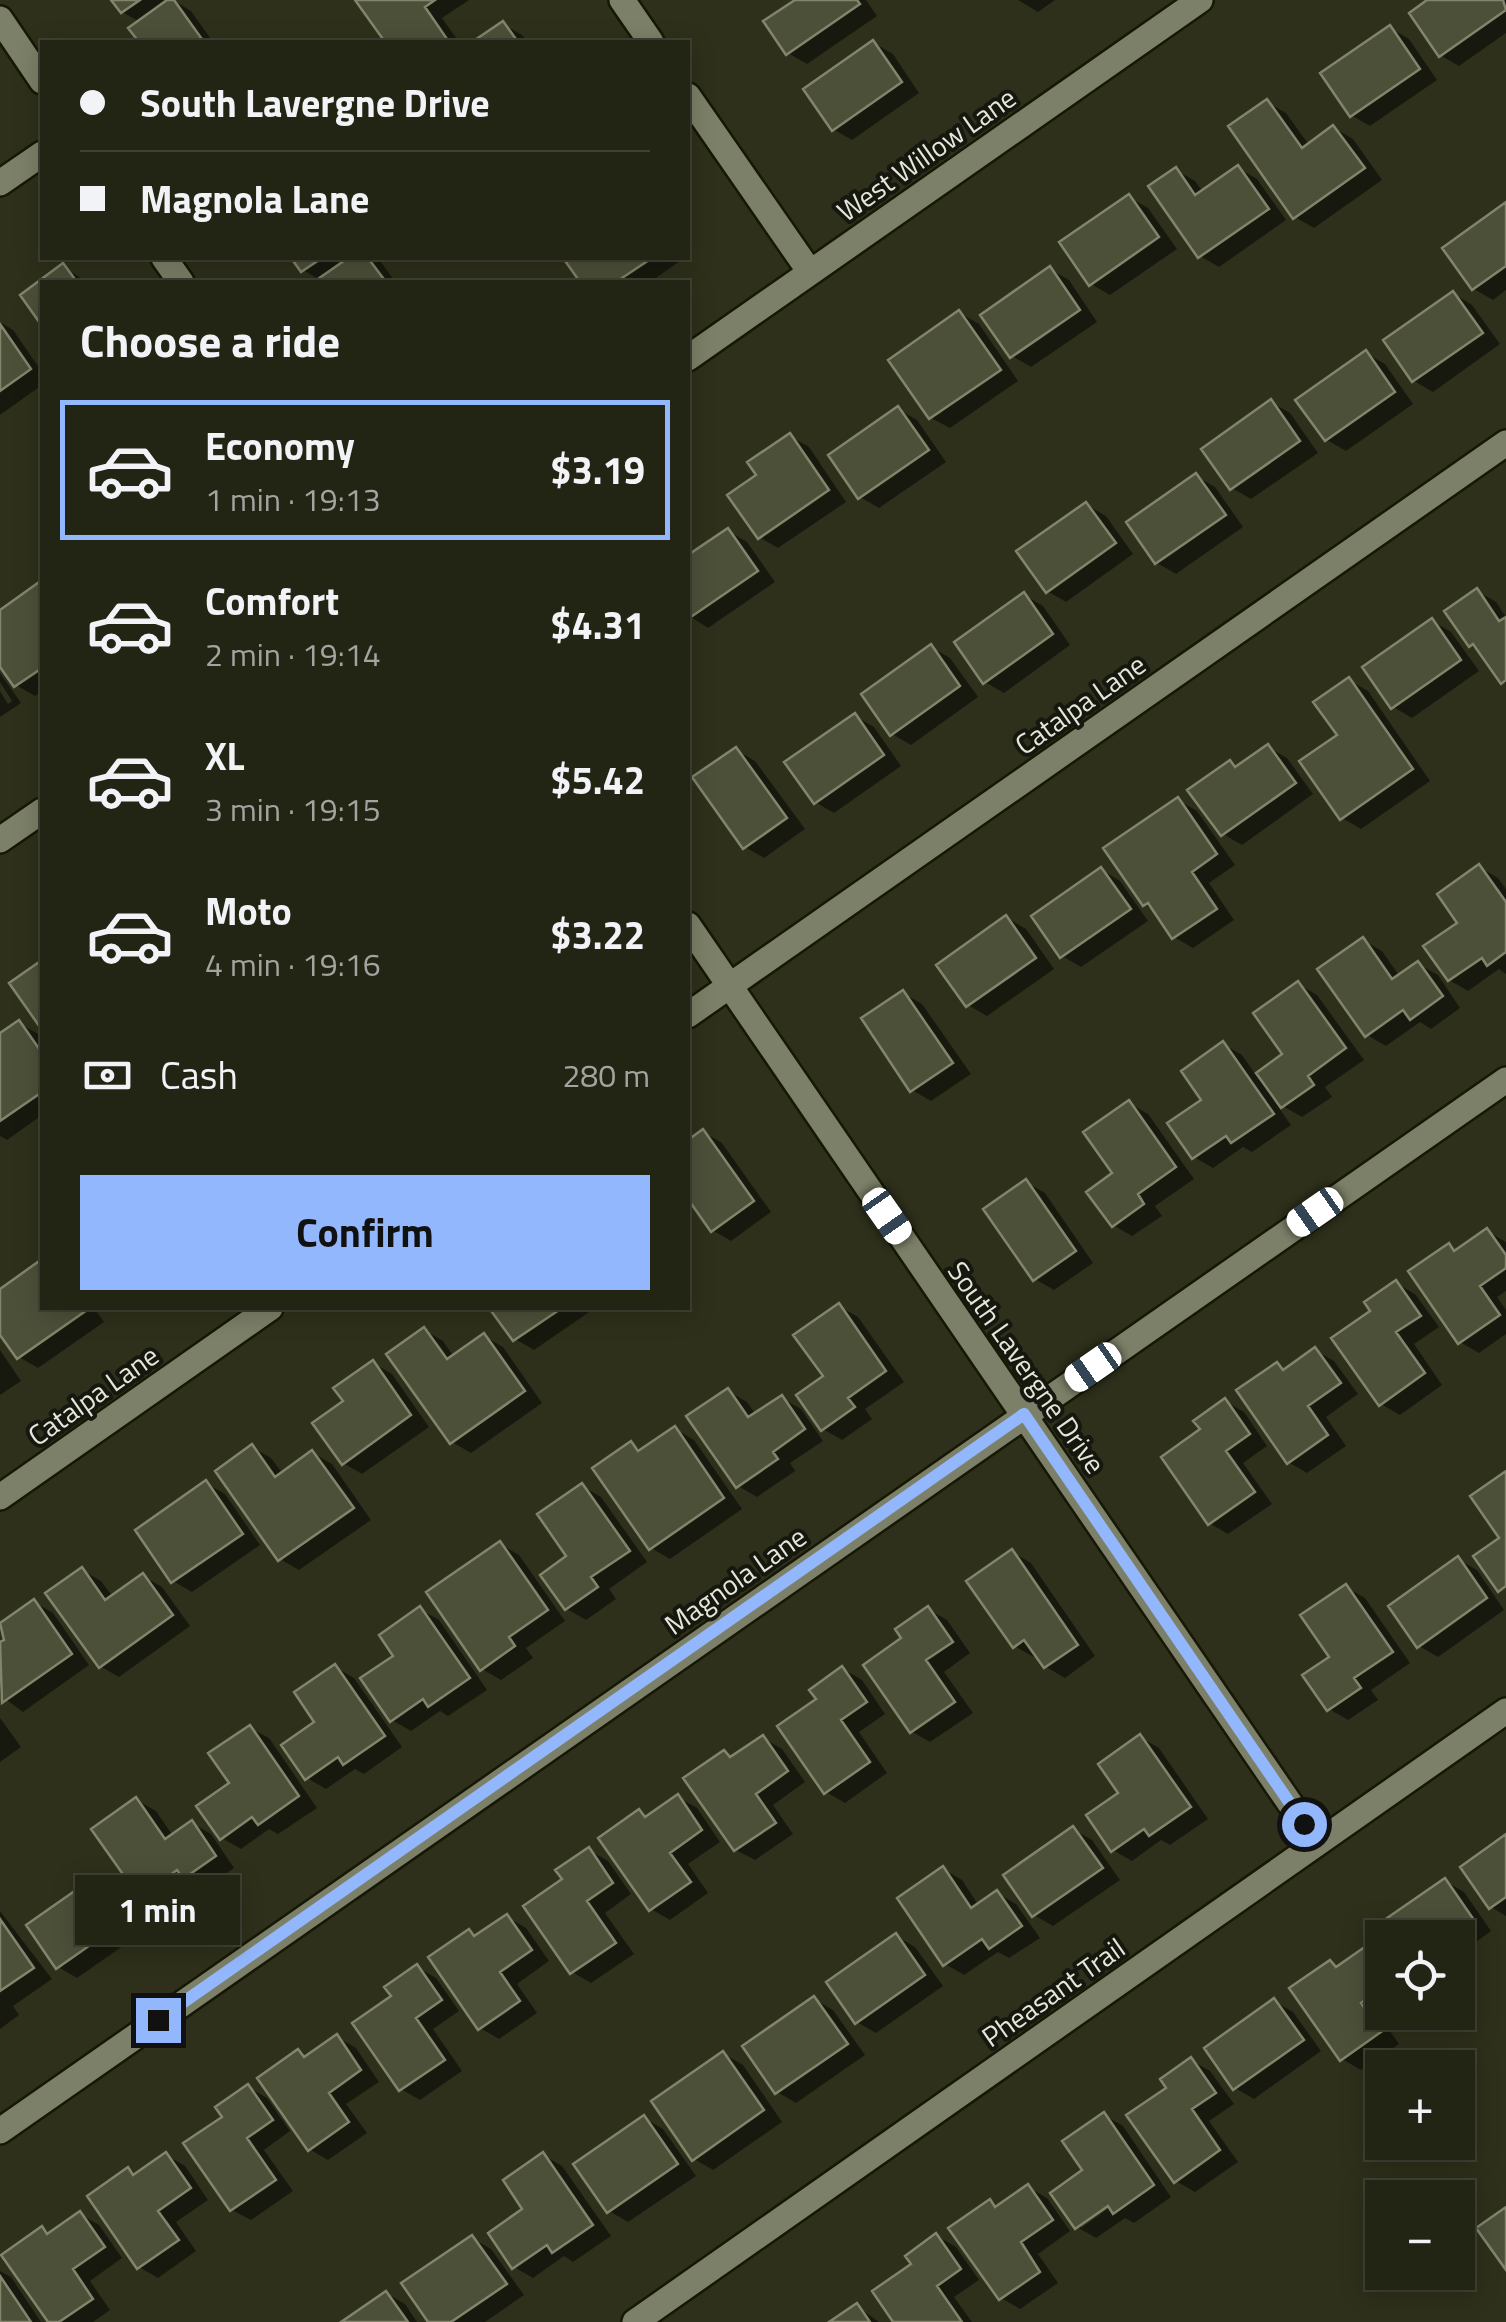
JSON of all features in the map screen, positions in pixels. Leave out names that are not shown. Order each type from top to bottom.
[{"type":"street","points":[[622,0],[650,40]]},
{"type":"street","name":"West Willow Lane","points":[[690,357],[1200,0]]},
{"type":"street","points":[[0,20],[40,78]]},
{"type":"street","points":[[690,99],[810,272]]},
{"type":"street","points":[[0,184],[40,155]]},
{"type":"street","name":"Catalpa Lane","points":[[690,1014],[1506,443]]},
{"type":"street","points":[[0,840],[40,811]]},
{"type":"street","name":"South Lavergne Drive","points":[[690,928],[1318,1843]]},
{"type":"street","name":"Magnola Lane","points":[[0,2132],[1506,1080]]},
{"type":"street","name":"Catalpa Lane","points":[[0,1497],[267,1310]]},
{"type":"street","name":"Pheasant Trail","points":[[634,2322],[1506,1711]]},
{"type":"building","points":[[111,0],[140,0],[121,13]]},
{"type":"building","points":[[167,0],[174,0],[203,40],[137,40],[128,28]]},
{"type":"building","points":[[355,0],[435,0],[425,7],[447,39],[384,40]]},
{"type":"building","points":[[795,0],[857,0],[860,4],[786,55],[763,21]]},
{"type":"building","points":[[1427,0],[1503,0],[1506,10],[1439,57],[1409,13]]},
{"type":"building","points":[[503,21],[517,40],[475,40]]},
{"type":"building","points":[[1390,25],[1420,69],[1350,117],[1320,73]]},
{"type":"building","points":[[873,40],[902,82],[832,131],[803,89]]},
{"type":"building","points":[[1267,99],[1302,148],[1333,125],[1365,168],[1293,219],[1228,126]]},
{"type":"building","points":[[1238,165],[1269,209],[1198,258],[1148,186],[1176,167],[1195,195]]},
{"type":"building","points":[[1129,194],[1159,237],[1089,286],[1059,242]]},
{"type":"building","points":[[1506,202],[1506,266],[1472,290],[1442,248]]},
{"type":"building","points":[[292,260],[319,260],[301,272]]},
{"type":"building","points":[[345,260],[370,260],[384,280],[319,280]]},
{"type":"building","points":[[564,260],[649,260],[619,280],[579,280]]},
{"type":"building","points":[[63,263],[76,280],[40,280]]},
{"type":"building","points":[[1050,266],[1080,310],[1010,358],[980,315]]},
{"type":"building","points":[[40,280],[40,323],[20,295]]},
{"type":"building","points":[[1453,291],[1483,333],[1412,382],[1383,340]]},
{"type":"building","points":[[959,310],[1001,370],[929,419],[888,360]]},
{"type":"building","points":[[0,324],[31,369],[0,391]]},
{"type":"building","points":[[1366,350],[1395,392],[1325,441],[1295,400]]},
{"type":"building","points":[[1271,399],[1300,441],[1230,490],[1201,449]]},
{"type":"building","points":[[898,406],[929,450],[858,499],[828,455]]},
{"type":"building","points":[[790,433],[829,490],[758,539],[727,495],[756,475],[747,462]]},
{"type":"building","points":[[1196,473],[1226,515],[1155,564],[1126,522]]},
{"type":"building","points":[[1086,502],[1116,543],[1046,593],[1016,551]]},
{"type":"building","points":[[728,528],[758,571],[690,618],[690,554]]},
{"type":"building","points":[[40,581],[40,669],[14,687],[0,667],[0,610]]},
{"type":"building","points":[[1477,588],[1499,621],[1506,617],[1506,680],[1501,684],[1444,611]]},
{"type":"building","points":[[1024,592],[1053,634],[983,684],[954,642]]},
{"type":"building","points":[[1432,618],[1461,660],[1391,709],[1362,667]]},
{"type":"building","points":[[931,644],[960,686],[890,736],[861,694]]},
{"type":"building","points":[[1349,677],[1413,769],[1340,820],[1299,761],[1337,735],[1313,702]]},
{"type":"building","points":[[855,713],[884,755],[814,804],[784,762]]},
{"type":"building","points":[[1268,744],[1296,783],[1221,836],[1187,790],[1230,760],[1235,767]]},
{"type":"building","points":[[736,747],[787,818],[743,849],[692,777]]},
{"type":"building","points":[[1178,797],[1217,854],[1192,872],[1217,909],[1172,939],[1148,903],[1143,906],[1103,848]]},
{"type":"building","points":[[1479,864],[1506,902],[1506,952],[1487,966],[1482,958],[1448,981],[1423,946],[1457,923],[1437,894]]},
{"type":"building","points":[[1101,867],[1131,909],[1060,958],[1031,916]]},
{"type":"building","points":[[1006,915],[1036,958],[966,1007],[936,965]]},
{"type":"building","points":[[1363,937],[1392,979],[1418,961],[1443,996],[1410,1020],[1403,1010],[1365,1037],[1317,969]]},
{"type":"building","points":[[40,961],[40,1027],[9,983]]},
{"type":"building","points":[[1298,981],[1346,1048],[1308,1076],[1314,1085],[1281,1108],[1256,1073],[1282,1054],[1253,1013]]},
{"type":"building","points":[[903,990],[953,1063],[910,1092],[861,1018]]},
{"type":"building","points":[[19,1020],[40,1050],[40,1093],[0,1121],[0,1033]]},
{"type":"building","points":[[1223,1041],[1274,1114],[1231,1143],[1226,1136],[1192,1159],[1167,1123],[1201,1100],[1181,1071]]},
{"type":"building","points":[[1129,1100],[1176,1167],[1138,1194],[1144,1204],[1112,1227],[1086,1192],[1112,1173],[1083,1132]]},
{"type":"building","points":[[703,1129],[754,1201],[711,1232],[690,1202],[690,1139]]},
{"type":"building","points":[[1026,1179],[1076,1251],[1033,1281],[983,1209]]},
{"type":"building","points":[[1487,1228],[1506,1255],[1506,1268],[1480,1286],[1500,1315],[1458,1344],[1408,1271],[1449,1243],[1454,1251]]},
{"type":"building","points":[[40,1260],[40,1310],[87,1310],[17,1359],[0,1335],[0,1289]]},
{"type":"building","points":[[1396,1280],[1421,1316],[1396,1332],[1425,1373],[1379,1406],[1331,1338],[1370,1311],[1364,1302]]},
{"type":"building","points":[[839,1303],[886,1371],[848,1398],[855,1407],[821,1431],[796,1395],[823,1376],[793,1335]]},
{"type":"building","points":[[490,1310],[559,1310],[513,1341]]},
{"type":"building","points":[[424,1327],[447,1359],[484,1333],[525,1391],[450,1444],[386,1354]]},
{"type":"building","points":[[1315,1347],[1341,1383],[1308,1406],[1328,1435],[1287,1464],[1236,1390],[1277,1362],[1283,1370]]},
{"type":"building","points":[[373,1360],[411,1415],[342,1465],[312,1423],[343,1401],[333,1388]]},
{"type":"building","points":[[728,1388],[748,1417],[782,1395],[805,1429],[773,1452],[778,1459],[736,1488],[686,1416]]},
{"type":"building","points":[[1225,1398],[1250,1434],[1226,1451],[1255,1492],[1208,1525],[1161,1457],[1200,1429],[1193,1421]]},
{"type":"building","points":[[675,1426],[724,1498],[649,1550],[592,1468],[631,1441],[638,1451]]},
{"type":"building","points":[[252,1444],[275,1477],[312,1450],[354,1508],[278,1561],[215,1471]]},
{"type":"building","points":[[1506,1471],[1506,1586],[1498,1592],[1473,1556],[1499,1538],[1470,1496]]},
{"type":"building","points":[[206,1480],[243,1534],[171,1583],[135,1530]]},
{"type":"building","points":[[582,1483],[630,1551],[591,1577],[598,1587],[565,1610],[540,1575],[566,1556],[537,1514]]},
{"type":"building","points":[[500,1541],[548,1610],[509,1637],[515,1646],[480,1671],[426,1592]]},
{"type":"building","points":[[1012,1549],[1078,1645],[1044,1668],[1024,1640],[1013,1648],[966,1581]]},
{"type":"building","points":[[1458,1556],[1487,1598],[1417,1648],[1388,1606]]},
{"type":"building","points":[[82,1567],[105,1600],[143,1573],[173,1615],[99,1668],[45,1593]]},
{"type":"building","points":[[1346,1584],[1393,1652],[1354,1678],[1361,1688],[1327,1711],[1302,1675],[1329,1657],[1300,1615]]},
{"type":"building","points":[[34,1599],[72,1654],[2,1703],[0,1642],[4,1640],[0,1623]]},
{"type":"building","points":[[420,1606],[470,1678],[428,1707],[423,1699],[390,1722],[360,1678],[393,1656],[379,1635]]},
{"type":"building","points":[[928,1606],[953,1642],[926,1660],[955,1702],[910,1733],[863,1665],[901,1638],[895,1629]]},
{"type":"building","points":[[335,1664],[385,1736],[343,1765],[338,1757],[305,1780],[281,1745],[314,1722],[294,1692]]},
{"type":"building","points":[[842,1666],[867,1702],[841,1720],[870,1762],[824,1794],[777,1726],[816,1699],[809,1690]]},
{"type":"building","points":[[250,1725],[299,1796],[258,1825],[252,1817],[220,1840],[196,1806],[229,1783],[208,1753]]},
{"type":"building","points":[[1140,1734],[1191,1807],[1149,1836],[1144,1829],[1111,1852],[1086,1815],[1118,1793],[1098,1764]]},
{"type":"building","points":[[763,1735],[788,1771],[756,1794],[776,1823],[734,1851],[683,1778],[724,1750],[730,1757]]},
{"type":"building","points":[[678,1794],[702,1830],[670,1853],[691,1882],[649,1911],[598,1838],[639,1809],[645,1817]]},
{"type":"building","points":[[136,1797],[165,1839],[192,1820],[216,1856],[183,1879],[177,1870],[139,1897],[91,1829]]},
{"type":"building","points":[[1073,1826],[1103,1868],[1032,1917],[1003,1875]]},
{"type":"building","points":[[1506,1834],[1506,1897],[1489,1909],[1460,1867]]},
{"type":"building","points":[[589,1847],[613,1883],[587,1901],[616,1943],[570,1974],[523,1906],[562,1879],[555,1870]]},
{"type":"building","points":[[943,1866],[971,1908],[997,1890],[1022,1926],[989,1949],[982,1939],[943,1966],[897,1898]]},
{"type":"building","points":[[96,1876],[126,1920],[56,1969],[26,1925]]},
{"type":"building","points":[[1445,1878],[1474,1920],[1384,1920]]},
{"type":"building","points":[[507,1914],[532,1950],[500,1972],[520,2001],[478,2030],[428,1957],[469,1929],[474,1936]]},
{"type":"building","points":[[0,1919],[34,1968],[0,1991]]},
{"type":"building","points":[[896,1933],[925,1975],[855,2024],[826,1982]]},
{"type":"building","points":[[1365,1947],[1365,2000],[1361,2003],[1365,2009],[1365,2030],[1381,2032],[1340,2061],[1289,1988],[1330,1960],[1336,1967]]},
{"type":"building","points":[[417,1964],[442,2000],[416,2018],[445,2060],[399,2091],[352,2023],[391,1996],[384,1987]]},
{"type":"building","points":[[814,1996],[848,2044],[775,2094],[742,2046]]},
{"type":"building","points":[[1274,1998],[1304,2040],[1233,2090],[1204,2048]]},
{"type":"building","points":[[337,2034],[361,2070],[329,2093],[349,2122],[308,2151],[257,2078],[298,2049],[304,2057]]},
{"type":"building","points":[[723,2051],[764,2110],[692,2161],[651,2101]]},
{"type":"building","points":[[1191,2057],[1216,2093],[1192,2109],[1220,2150],[1174,2183],[1126,2115],[1166,2088],[1160,2079]]},
{"type":"building","points":[[248,2084],[273,2120],[247,2138],[276,2180],[230,2211],[183,2143],[222,2117],[215,2107]]},
{"type":"building","points":[[1104,2112],[1154,2185],[1113,2214],[1108,2206],[1075,2229],[1050,2193],[1082,2170],[1062,2141]]},
{"type":"building","points":[[644,2115],[678,2164],[607,2213],[573,2164]]},
{"type":"building","points":[[166,2152],[191,2188],[158,2211],[179,2240],[137,2269],[87,2196],[128,2167],[133,2175]]},
{"type":"building","points":[[543,2152],[593,2225],[552,2253],[547,2245],[512,2269],[488,2233],[522,2209],[503,2180]]},
{"type":"building","points":[[1028,2184],[1053,2220],[1021,2242],[1040,2272],[999,2300],[948,2228],[990,2199],[995,2207]]},
{"type":"building","points":[[1506,2207],[1506,2270],[1476,2228]]},
{"type":"building","points":[[80,2211],[105,2247],[73,2269],[93,2299],[59,2322],[48,2322],[1,2255],[42,2226],[47,2234]]},
{"type":"building","points":[[936,2233],[961,2269],[937,2286],[962,2322],[893,2322],[872,2291],[911,2264],[905,2256]]},
{"type":"building","points":[[472,2235],[507,2284],[451,2322],[428,2322],[401,2283]]},
{"type":"building","points":[[0,2276],[31,2322],[0,2322]]},
{"type":"building","points":[[386,2291],[408,2322],[341,2322]]},
{"type":"building","points":[[857,2303],[870,2322],[829,2322]]},
{"type":"route","points":[[158,2020],[1024,1414],[1304,1824]]}]
